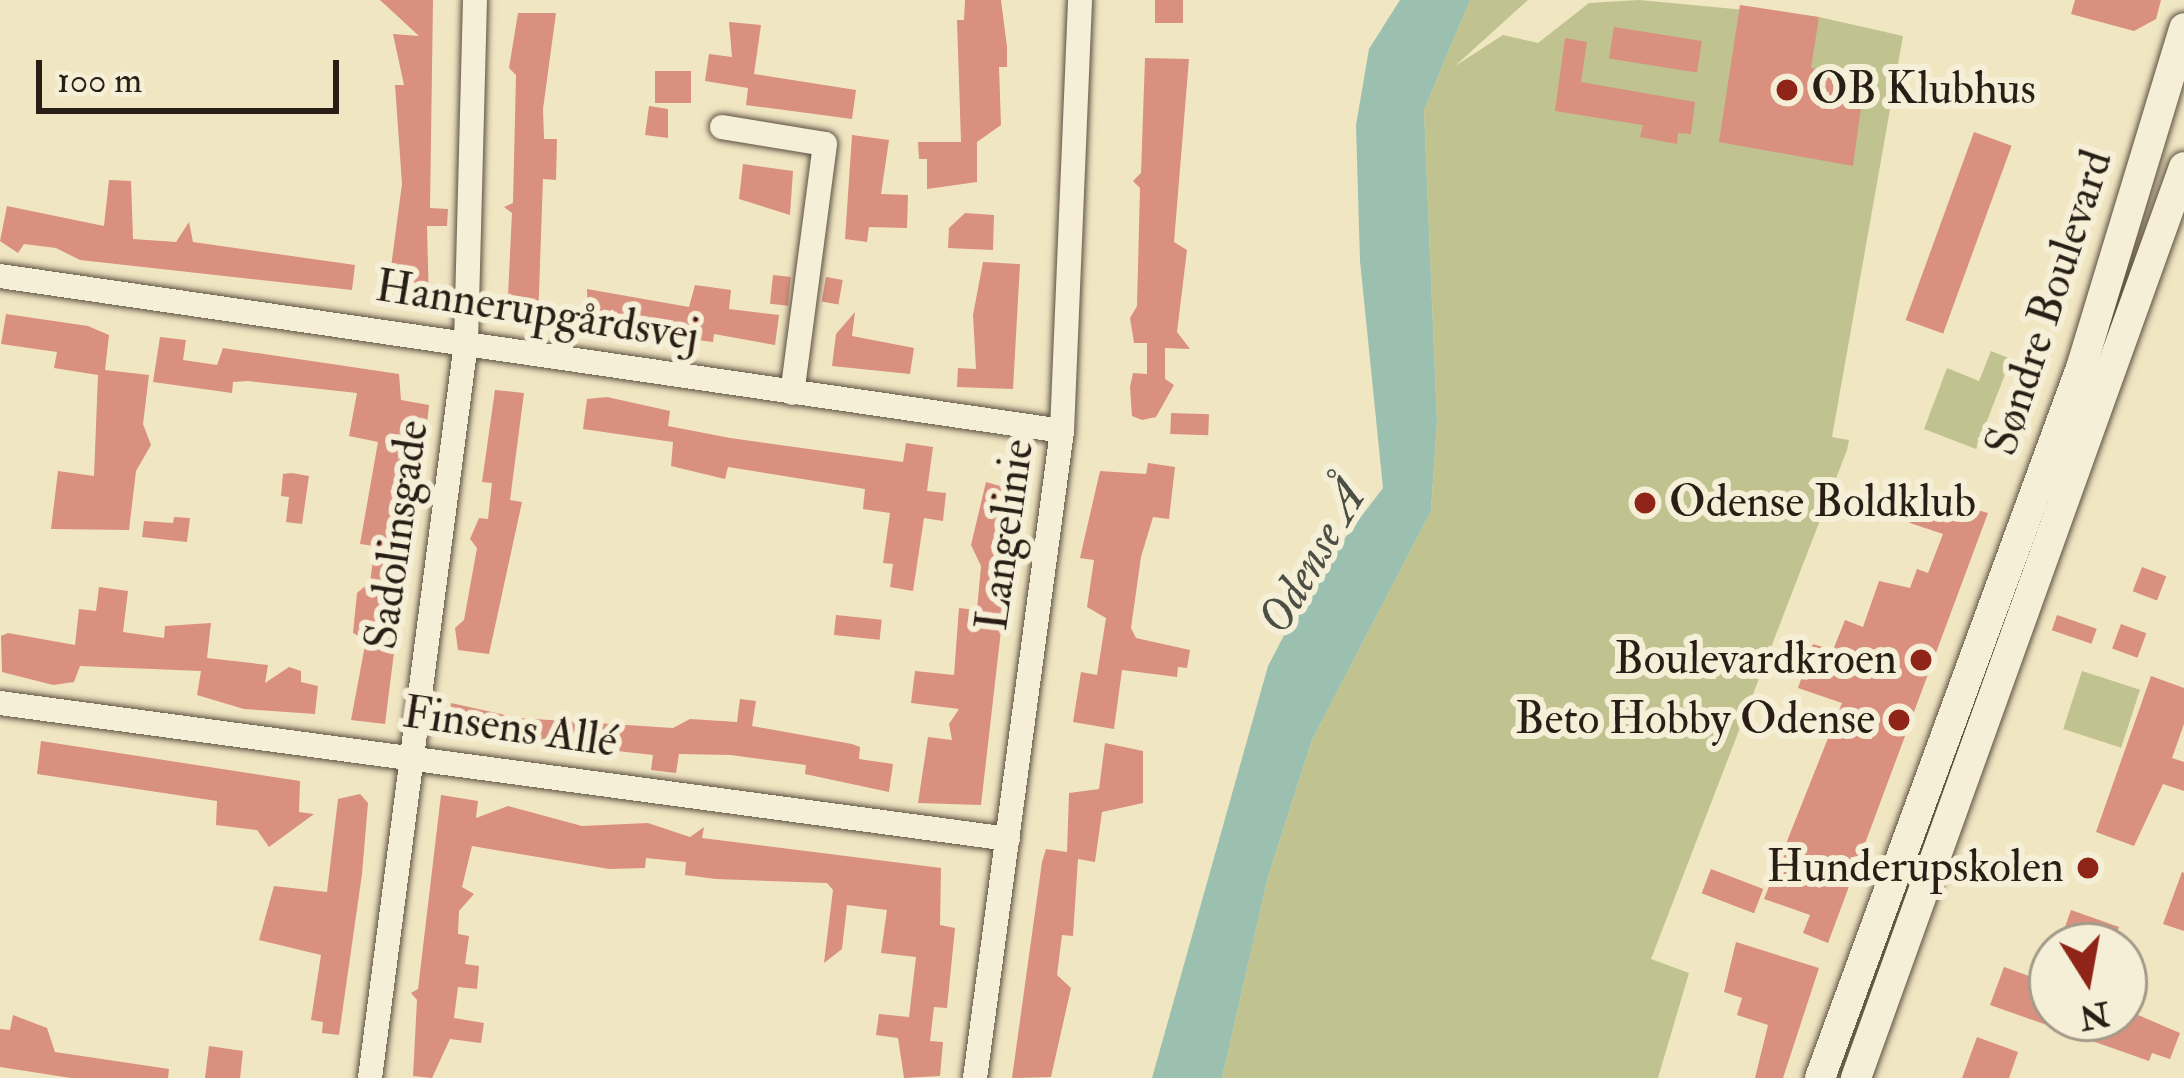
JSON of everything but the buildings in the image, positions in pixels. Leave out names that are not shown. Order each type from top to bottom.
[{"type":"street","name":"Sadolinsgade","points":[[370,1078],[466,343],[476,0]]},
{"type":"street","name":"Langelinie","points":[[975,1078],[1062,431],[1080,0]]},
{"type":"street","name":"Søndre Boulevard","points":[[1820,1078],[2177,104],[2184,28]]},
{"type":"street","points":[[2165,226],[2162,192],[2177,104]]},
{"type":"street","points":[[722,127],[825,144],[792,393]]},
{"type":"street","name":"Søndre Boulevard","points":[[1856,1078],[1939,831],[2184,167]]},
{"type":"street","name":"Hannerupgårdsvej","points":[[0,276],[1062,431]]},
{"type":"street","name":"Finsens Allé","points":[[0,704],[1008,838]]},
{"type":"green space","name":"Odense Boldklub","points":[[1470,0],[1528,0],[1455,66],[1503,35],[1538,43],[1589,3],[1639,0],[1819,17],[1903,36],[1832,437],[1849,440],[1847,450],[1651,959],[1689,973],[1658,1078],[1222,1078],[1268,877],[1312,740],[1431,511],[1437,421],[1424,110]]},
{"type":"green space","points":[[1991,351],[2011,359],[1976,449],[1924,429],[1947,368],[1979,381]]},
{"type":"green space","points":[[2082,671],[2140,690],[2121,748],[2063,729]]},
{"type":"shaded area","name":"Odense Å","points":[[1400,0],[1470,0],[1424,110],[1437,421],[1431,511],[1312,740],[1268,877],[1222,1078],[1152,1078],[1268,666],[1313,580],[1383,488],[1360,261],[1356,125],[1369,49]]},
{"type":"place","name":"OB Klubhus","points":[[1787,90]]},
{"type":"place","name":"Odense Boldklub","points":[[1645,503]]},
{"type":"place","name":"Boulevardkroen","points":[[1921,660]]},
{"type":"place","name":"Beto Hobby Odense","points":[[1899,720]]},
{"type":"place","name":"Hunderupskolen","points":[[2088,868]]}]
